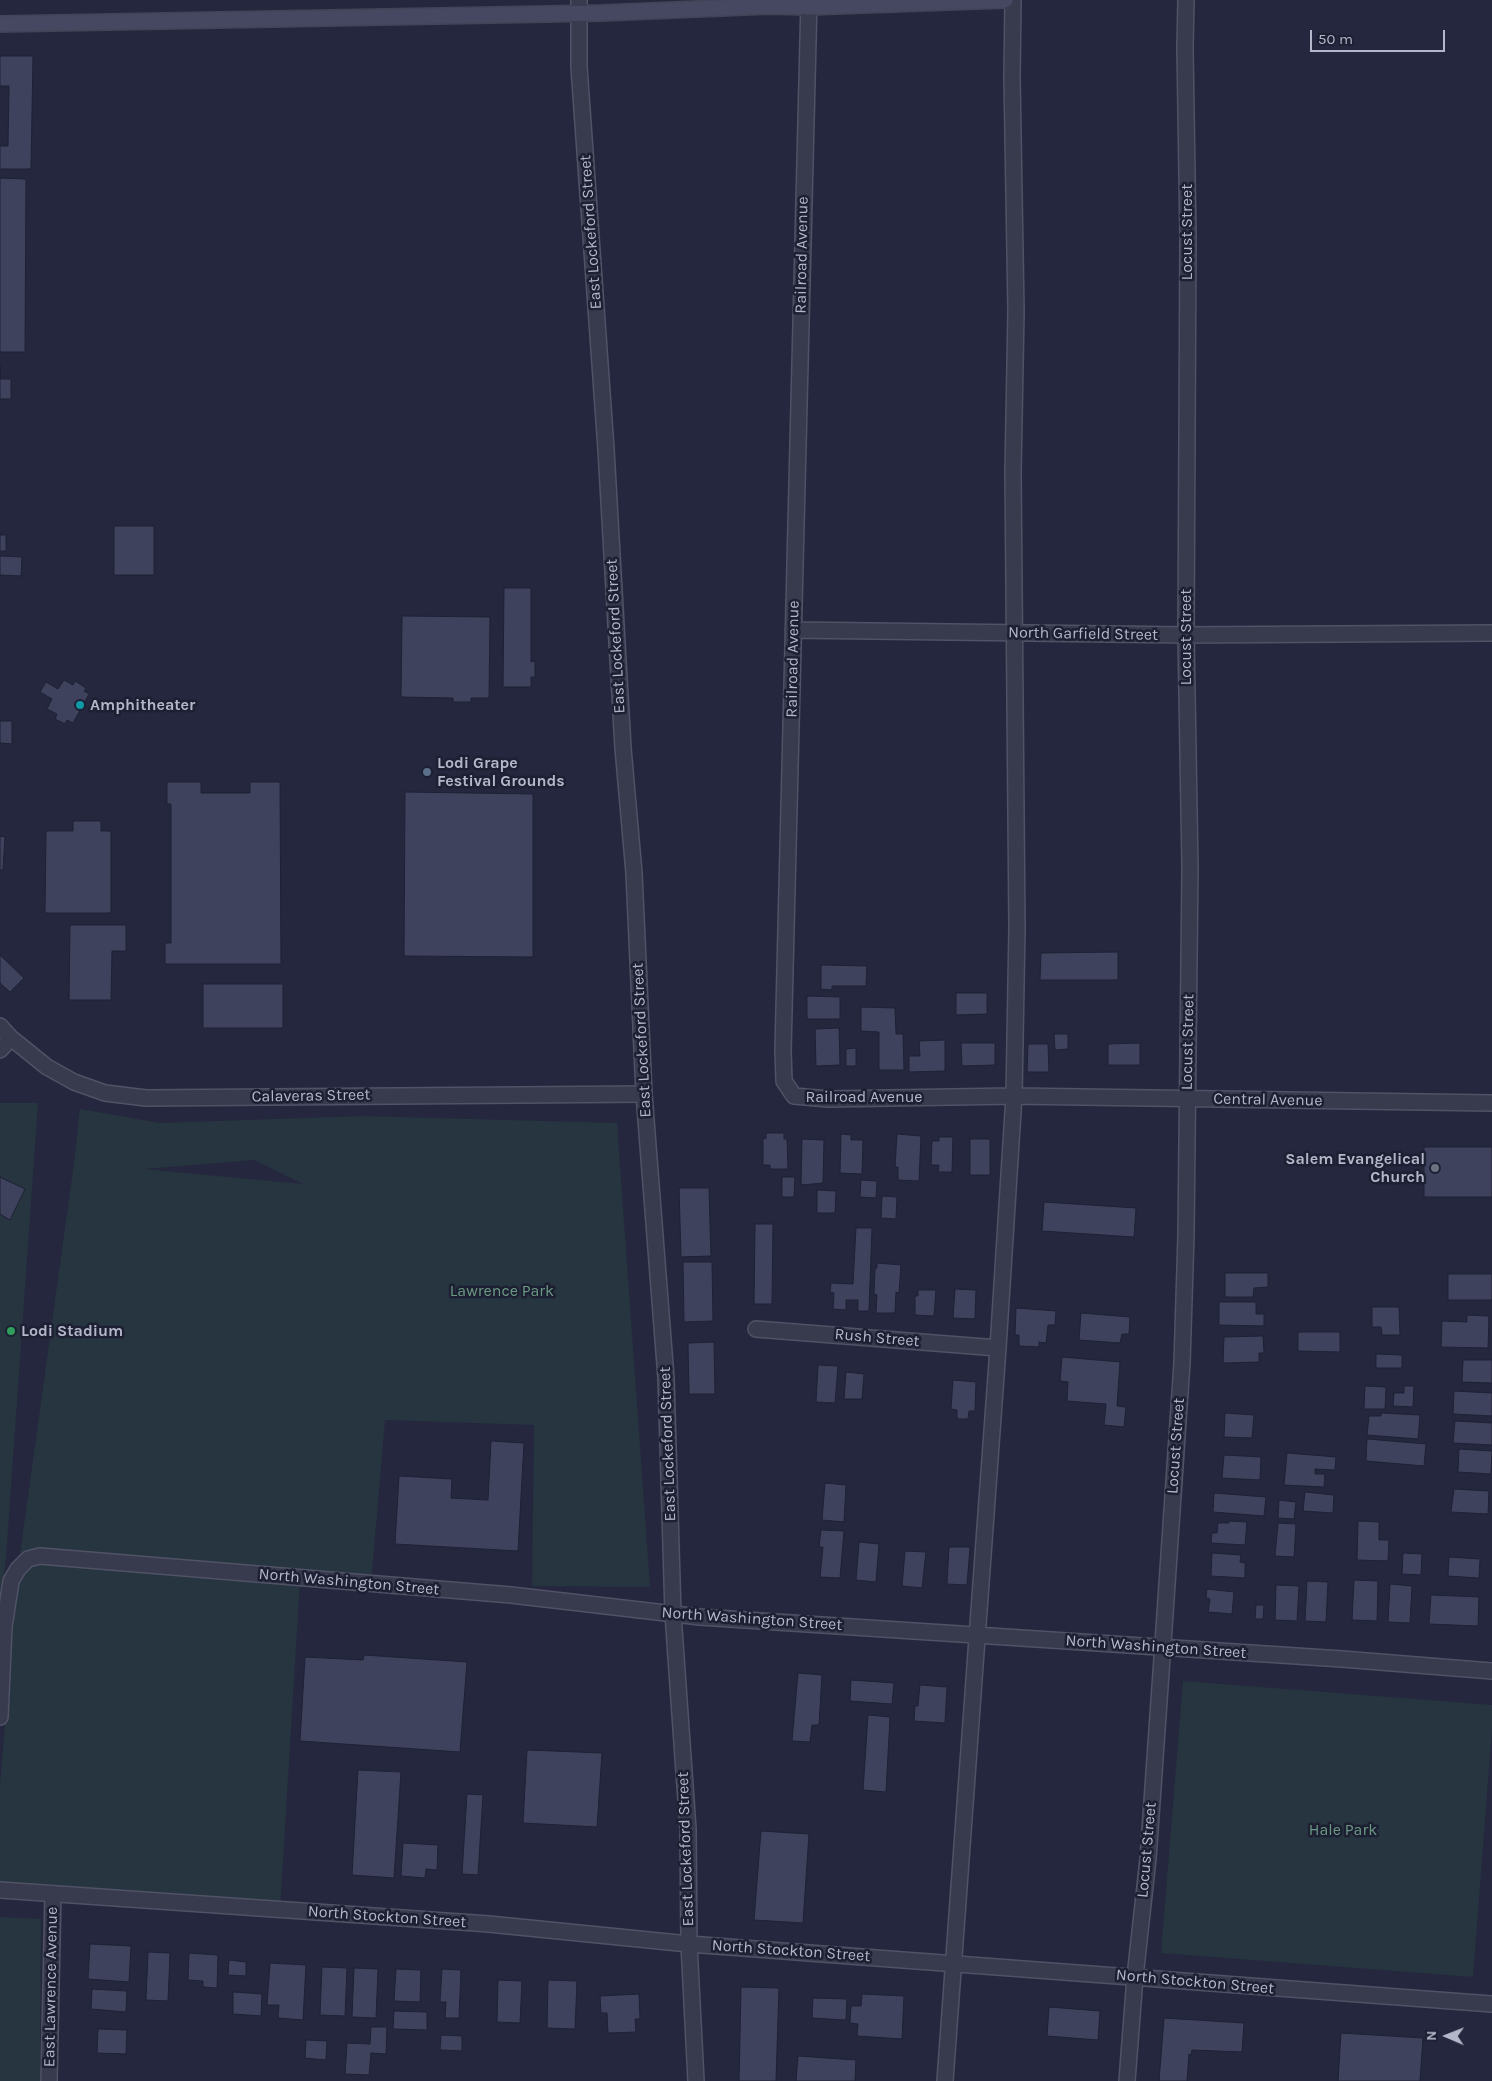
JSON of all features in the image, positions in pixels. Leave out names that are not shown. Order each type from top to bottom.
[{"type":"main road","points":[[0,24],[579,6],[769,6],[809,3],[1005,0]]},
{"type":"street","points":[[946,2081],[1014,1096],[1017,928],[1013,472],[1016,311],[1012,78],[1013,0]]},
{"type":"street","name":"Locust Street","points":[[1127,2081],[1135,1977],[1148,1859],[1182,1363],[1190,868],[1186,635],[1188,238],[1186,0]]},
{"type":"street","name":"Railroad Avenue","points":[[809,3],[784,1081],[794,1096],[828,1099],[1014,1096]]},
{"type":"street","name":"East Lockeford Street","points":[[579,6],[579,67],[606,449],[623,748],[634,873],[644,1094],[666,1378],[673,1614],[688,1830],[689,1944],[696,2081]]},
{"type":"street","name":"North Garfield Street","points":[[794,630],[1186,635],[1492,633]]},
{"type":"street","name":"Calaveras Street","points":[[0,1026],[11,1038],[47,1067],[74,1082],[105,1093],[146,1098],[644,1094]]},
{"type":"street","points":[[0,1050],[11,1038]]},
{"type":"street","name":"Central Avenue","points":[[1014,1096],[1492,1103]]},
{"type":"street","name":"Rush Street","points":[[756,1329],[998,1348]]},
{"type":"street","name":"North Washington Street","points":[[0,1717],[4,1627],[11,1581],[18,1569],[28,1559],[40,1556],[511,1595],[673,1614],[1342,1659],[1492,1671]]},
{"type":"street","name":"North Stockton Street","points":[[0,1890],[489,1924],[689,1944],[1492,2004]]},
{"type":"street","name":"East Lawrence Avenue","points":[[49,2081],[54,1894]]},
{"type":"green space","name":"Lodi Stadium","points":[[0,1103],[38,1103],[6,1558],[0,1607]]},
{"type":"green space","name":"Lawrence Park","points":[[80,1109],[160,1123],[362,1116],[617,1123],[650,1587],[532,1586],[534,1425],[385,1420],[371,1584],[300,1581],[280,1910],[0,1890],[0,1785],[18,1569]],"holes":[[[254,1160],[303,1184],[143,1169]]]},
{"type":"green space","name":"Hale Park","points":[[1183,1681],[1492,1705],[1492,1729],[1473,1977],[1161,1953]]},
{"type":"green space","points":[[0,1917],[41,1919],[40,2081],[0,2081]]},
{"type":"building","points":[[0,56],[33,56],[31,169],[0,169],[0,146],[8,146],[9,86],[0,86]]},
{"type":"building","points":[[0,178],[26,179],[25,352],[0,352]]},
{"type":"building","points":[[0,379],[11,379],[11,399],[0,399]]},
{"type":"building","points":[[114,526],[154,526],[154,575],[114,575]]},
{"type":"building","points":[[0,535],[6,535],[6,551],[0,551]]},
{"type":"building","points":[[0,556],[22,557],[21,576],[0,575]]},
{"type":"building","points":[[504,588],[531,588],[531,662],[535,661],[535,677],[531,677],[531,687],[503,687]]},
{"type":"building","points":[[402,616],[490,617],[489,698],[471,698],[471,702],[453,702],[453,698],[401,697]]},
{"type":"building","points":[[64,680],[73,685],[75,681],[86,688],[84,691],[89,694],[73,723],[67,720],[65,724],[55,719],[57,714],[47,709],[52,699],[40,692],[46,682],[58,689]]},
{"type":"building","points":[[0,721],[12,721],[12,744],[0,743]]},
{"type":"building","points":[[167,782],[201,782],[201,793],[250,793],[250,782],[280,782],[281,964],[165,964],[165,943],[171,943],[171,804],[167,804]]},
{"type":"building","points":[[405,792],[533,794],[533,957],[404,956]]},
{"type":"building","points":[[73,821],[101,821],[101,831],[111,831],[111,913],[45,913],[46,831],[73,831]]},
{"type":"building","points":[[0,836],[5,837],[3,870],[0,870]]},
{"type":"building","points":[[70,925],[126,925],[126,951],[112,951],[111,1000],[69,1000]]},
{"type":"building","points":[[1118,952],[1118,980],[1040,980],[1041,953]]},
{"type":"building","points":[[0,955],[24,978],[10,992],[0,983]]},
{"type":"building","points":[[821,965],[867,966],[866,986],[832,986],[832,990],[821,989]]},
{"type":"building","points":[[203,984],[283,984],[283,1028],[203,1028]]},
{"type":"building","points":[[956,993],[987,993],[987,1014],[956,1015]]},
{"type":"building","points":[[807,996],[840,997],[840,1019],[807,1019]]},
{"type":"building","points":[[861,1007],[895,1008],[896,1034],[903,1034],[904,1070],[879,1070],[879,1032],[861,1031]]},
{"type":"building","points":[[839,1028],[840,1065],[816,1066],[815,1029]]},
{"type":"building","points":[[1054,1034],[1068,1034],[1068,1049],[1055,1050]]},
{"type":"building","points":[[945,1040],[945,1071],[909,1072],[909,1056],[920,1056],[919,1041]]},
{"type":"building","points":[[961,1043],[995,1043],[995,1065],[962,1066]]},
{"type":"building","points":[[1140,1043],[1140,1065],[1108,1065],[1108,1044]]},
{"type":"building","points":[[1028,1044],[1048,1044],[1049,1072],[1027,1072]]},
{"type":"building","points":[[856,1048],[856,1066],[846,1066],[846,1049]]},
{"type":"building","points":[[766,1133],[784,1133],[784,1139],[787,1139],[788,1169],[770,1169],[770,1165],[763,1165],[763,1138],[766,1139]]},
{"type":"building","points":[[841,1134],[851,1135],[851,1140],[863,1140],[862,1174],[840,1173]]},
{"type":"building","points":[[897,1134],[921,1136],[919,1181],[898,1180],[898,1167],[895,1167]]},
{"type":"building","points":[[939,1137],[953,1137],[952,1172],[938,1172],[939,1165],[931,1165],[932,1141],[939,1141]]},
{"type":"building","points":[[802,1139],[824,1140],[823,1183],[801,1185]]},
{"type":"building","points":[[970,1139],[990,1139],[990,1175],[970,1175]]},
{"type":"building","points":[[1424,1147],[1492,1147],[1492,1197],[1424,1197]]},
{"type":"building","points":[[0,1177],[25,1189],[10,1220],[0,1214]]},
{"type":"building","points":[[782,1177],[795,1177],[794,1197],[782,1197]]},
{"type":"building","points":[[861,1180],[877,1181],[876,1198],[860,1197]]},
{"type":"building","points":[[679,1188],[709,1188],[711,1256],[681,1257]]},
{"type":"building","points":[[817,1190],[836,1191],[835,1213],[817,1213]]},
{"type":"building","points":[[882,1196],[897,1197],[896,1219],[881,1218]]},
{"type":"building","points":[[1044,1202],[1136,1208],[1134,1237],[1042,1231]]},
{"type":"building","points":[[755,1224],[773,1224],[772,1304],[754,1304]]},
{"type":"building","points":[[856,1228],[872,1228],[869,1311],[858,1311],[858,1300],[846,1300],[846,1310],[833,1309],[834,1293],[830,1292],[831,1283],[853,1284]]},
{"type":"building","points":[[683,1262],[712,1262],[713,1321],[684,1322]]},
{"type":"building","points":[[877,1263],[901,1265],[899,1293],[896,1292],[895,1313],[876,1313],[877,1295],[874,1294]]},
{"type":"building","points":[[1225,1273],[1268,1273],[1268,1287],[1254,1288],[1253,1297],[1225,1297]]},
{"type":"building","points":[[1448,1274],[1492,1274],[1492,1300],[1448,1300]]},
{"type":"building","points":[[955,1289],[976,1290],[975,1319],[953,1318]]},
{"type":"building","points":[[918,1290],[936,1290],[934,1316],[915,1315],[915,1296],[918,1296]]},
{"type":"building","points":[[1219,1302],[1256,1302],[1256,1314],[1264,1314],[1264,1326],[1219,1325]]},
{"type":"building","points":[[1372,1307],[1399,1307],[1400,1335],[1382,1335],[1381,1327],[1372,1327]]},
{"type":"building","points":[[1016,1308],[1056,1311],[1055,1325],[1048,1325],[1046,1343],[1039,1342],[1039,1347],[1019,1346],[1019,1335],[1015,1335]]},
{"type":"building","points":[[1081,1313],[1130,1317],[1129,1334],[1122,1334],[1120,1343],[1079,1340]]},
{"type":"building","points":[[1467,1315],[1489,1316],[1488,1348],[1441,1347],[1442,1321],[1467,1322]]},
{"type":"building","points":[[1298,1332],[1340,1332],[1340,1352],[1298,1351]]},
{"type":"building","points":[[1263,1336],[1264,1353],[1259,1353],[1259,1362],[1223,1363],[1224,1337]]},
{"type":"building","points":[[714,1342],[715,1394],[689,1394],[688,1343]]},
{"type":"building","points":[[1376,1354],[1402,1355],[1402,1368],[1376,1368]]},
{"type":"building","points":[[1062,1357],[1120,1362],[1117,1406],[1126,1407],[1124,1427],[1104,1425],[1106,1404],[1067,1401],[1068,1382],[1060,1381]]},
{"type":"building","points":[[1463,1360],[1492,1360],[1492,1383],[1462,1382]]},
{"type":"building","points":[[818,1365],[838,1366],[835,1403],[816,1402]]},
{"type":"building","points":[[846,1372],[864,1374],[862,1399],[844,1399]]},
{"type":"building","points":[[953,1380],[976,1382],[975,1411],[969,1411],[968,1419],[957,1419],[957,1410],[951,1409]]},
{"type":"building","points":[[1365,1386],[1386,1387],[1385,1409],[1364,1409]]},
{"type":"building","points":[[1404,1386],[1414,1386],[1413,1407],[1393,1406],[1394,1393],[1404,1393]]},
{"type":"building","points":[[1454,1391],[1492,1393],[1492,1416],[1453,1414]]},
{"type":"building","points":[[1225,1413],[1254,1415],[1252,1438],[1224,1437]]},
{"type":"building","points":[[1381,1413],[1420,1415],[1418,1439],[1367,1435],[1369,1416],[1381,1416]]},
{"type":"building","points":[[1455,1421],[1492,1423],[1492,1445],[1453,1443]]},
{"type":"building","points":[[1367,1439],[1426,1444],[1424,1466],[1366,1461]]},
{"type":"building","points":[[491,1441],[524,1443],[518,1551],[395,1544],[399,1476],[452,1479],[451,1498],[488,1500]]},
{"type":"building","points":[[1459,1449],[1492,1451],[1491,1474],[1458,1472]]},
{"type":"building","points":[[1287,1453],[1336,1457],[1335,1470],[1315,1469],[1315,1474],[1325,1474],[1324,1487],[1284,1485]]},
{"type":"building","points":[[1224,1455],[1261,1457],[1260,1480],[1222,1478]]},
{"type":"building","points":[[825,1483],[846,1485],[844,1522],[822,1520]]},
{"type":"building","points":[[1454,1489],[1489,1491],[1488,1514],[1451,1512]]},
{"type":"building","points":[[1305,1492],[1334,1495],[1333,1513],[1303,1511]]},
{"type":"building","points":[[1214,1493],[1266,1497],[1264,1516],[1213,1512]]},
{"type":"building","points":[[1279,1500],[1296,1502],[1294,1519],[1278,1518]]},
{"type":"building","points":[[1229,1521],[1247,1522],[1245,1545],[1211,1543],[1212,1533],[1217,1533],[1218,1523],[1229,1523]]},
{"type":"building","points":[[1358,1521],[1379,1522],[1379,1540],[1389,1540],[1388,1561],[1357,1560]]},
{"type":"building","points":[[1278,1523],[1296,1524],[1294,1557],[1275,1556]]},
{"type":"building","points":[[821,1530],[844,1531],[840,1578],[820,1577],[823,1547],[819,1547]]},
{"type":"building","points":[[859,1542],[879,1544],[876,1582],[856,1580]]},
{"type":"building","points":[[949,1547],[970,1547],[967,1585],[947,1584]]},
{"type":"building","points":[[905,1551],[926,1552],[922,1588],[902,1586]]},
{"type":"building","points":[[1212,1553],[1241,1555],[1240,1562],[1245,1563],[1245,1578],[1211,1576]]},
{"type":"building","points":[[1403,1553],[1422,1554],[1421,1575],[1402,1574]]},
{"type":"building","points":[[1449,1557],[1480,1559],[1479,1578],[1448,1576]]},
{"type":"building","points":[[1354,1580],[1378,1581],[1377,1621],[1352,1620]]},
{"type":"building","points":[[1307,1581],[1328,1582],[1326,1622],[1305,1621]]},
{"type":"building","points":[[1390,1584],[1412,1586],[1410,1623],[1388,1622]]},
{"type":"building","points":[[1276,1585],[1299,1586],[1297,1621],[1275,1620]]},
{"type":"building","points":[[1207,1589],[1234,1592],[1232,1614],[1208,1612],[1210,1599],[1206,1598]]},
{"type":"building","points":[[1431,1595],[1479,1597],[1478,1626],[1429,1624]]},
{"type":"building","points":[[1256,1605],[1264,1605],[1263,1619],[1255,1619]]},
{"type":"building","points":[[364,1655],[467,1662],[460,1752],[300,1741],[305,1657],[363,1660]]},
{"type":"building","points":[[798,1673],[822,1675],[819,1725],[812,1725],[810,1742],[792,1741]]},
{"type":"building","points":[[851,1680],[894,1683],[892,1704],[850,1701]]},
{"type":"building","points":[[920,1685],[947,1687],[945,1723],[914,1721]]},
{"type":"building","points":[[868,1715],[890,1717],[886,1792],[863,1790]]},
{"type":"building","points":[[527,1750],[602,1753],[597,1827],[523,1823]]},
{"type":"building","points":[[358,1770],[401,1772],[394,1878],[352,1875]]},
{"type":"building","points":[[467,1794],[483,1795],[478,1875],[462,1874]]},
{"type":"building","points":[[761,1831],[809,1834],[803,1923],[754,1920]]},
{"type":"building","points":[[403,1843],[438,1845],[437,1870],[426,1869],[425,1878],[401,1876]]},
{"type":"building","points":[[90,1944],[131,1946],[129,1982],[88,1979]]},
{"type":"building","points":[[148,1952],[170,1953],[168,2001],[146,2000]]},
{"type":"building","points":[[189,1953],[218,1955],[217,1988],[203,1987],[203,1981],[188,1980]]},
{"type":"building","points":[[229,1960],[246,1962],[246,1976],[228,1975]]},
{"type":"building","points":[[270,1963],[306,1965],[303,2020],[278,2018],[279,2005],[267,2005]]},
{"type":"building","points":[[322,1967],[347,1968],[345,2016],[320,2015]]},
{"type":"building","points":[[354,1968],[378,1969],[376,2018],[352,2017]]},
{"type":"building","points":[[396,1969],[421,1970],[420,2002],[394,2001]]},
{"type":"building","points":[[442,1969],[461,1970],[459,2018],[445,2018],[446,2002],[440,2002]]},
{"type":"building","points":[[498,1980],[522,1981],[520,2023],[497,2022]]},
{"type":"building","points":[[548,1980],[577,1981],[575,2029],[547,2028]]},
{"type":"building","points":[[741,1987],[779,1988],[776,2081],[739,2081]]},
{"type":"building","points":[[92,1989],[127,1991],[126,2012],[91,2009]]},
{"type":"building","points":[[233,1992],[262,1994],[261,2016],[233,2014]]},
{"type":"building","points":[[639,1994],[640,2019],[635,2019],[636,2032],[608,2033],[607,2013],[601,2013],[600,1996]]},
{"type":"building","points":[[862,1994],[904,1996],[902,2039],[857,2036],[858,2024],[850,2023],[851,2006],[861,2006]]},
{"type":"building","points":[[813,1998],[847,1999],[846,2020],[812,2018]]},
{"type":"building","points":[[1049,2007],[1100,2011],[1098,2040],[1047,2036]]},
{"type":"building","points":[[394,2011],[427,2012],[427,2030],[393,2029]]},
{"type":"building","points":[[1164,2018],[1244,2023],[1242,2052],[1192,2050],[1191,2055],[1189,2054],[1187,2081],[1159,2081]]},
{"type":"building","points":[[371,2027],[387,2027],[386,2054],[371,2053],[369,2075],[345,2074],[347,2043],[370,2044]]},
{"type":"building","points":[[98,2029],[127,2030],[126,2054],[97,2053]]},
{"type":"building","points":[[1341,2033],[1423,2038],[1420,2081],[1338,2081]]},
{"type":"building","points":[[441,2035],[462,2036],[462,2051],[440,2050]]},
{"type":"building","points":[[306,2040],[327,2041],[326,2060],[305,2058]]},
{"type":"building","points":[[798,2056],[856,2060],[855,2081],[796,2081]]},
{"type":"place","name":"Amphitheater","points":[[80,705]]},
{"type":"place","name":"Lodi Grape Festival Grounds","points":[[427,772]]},
{"type":"place","name":"Salem Evangelical Church","points":[[1435,1168]]},
{"type":"place","name":"Lodi Stadium","points":[[11,1331]]}]
